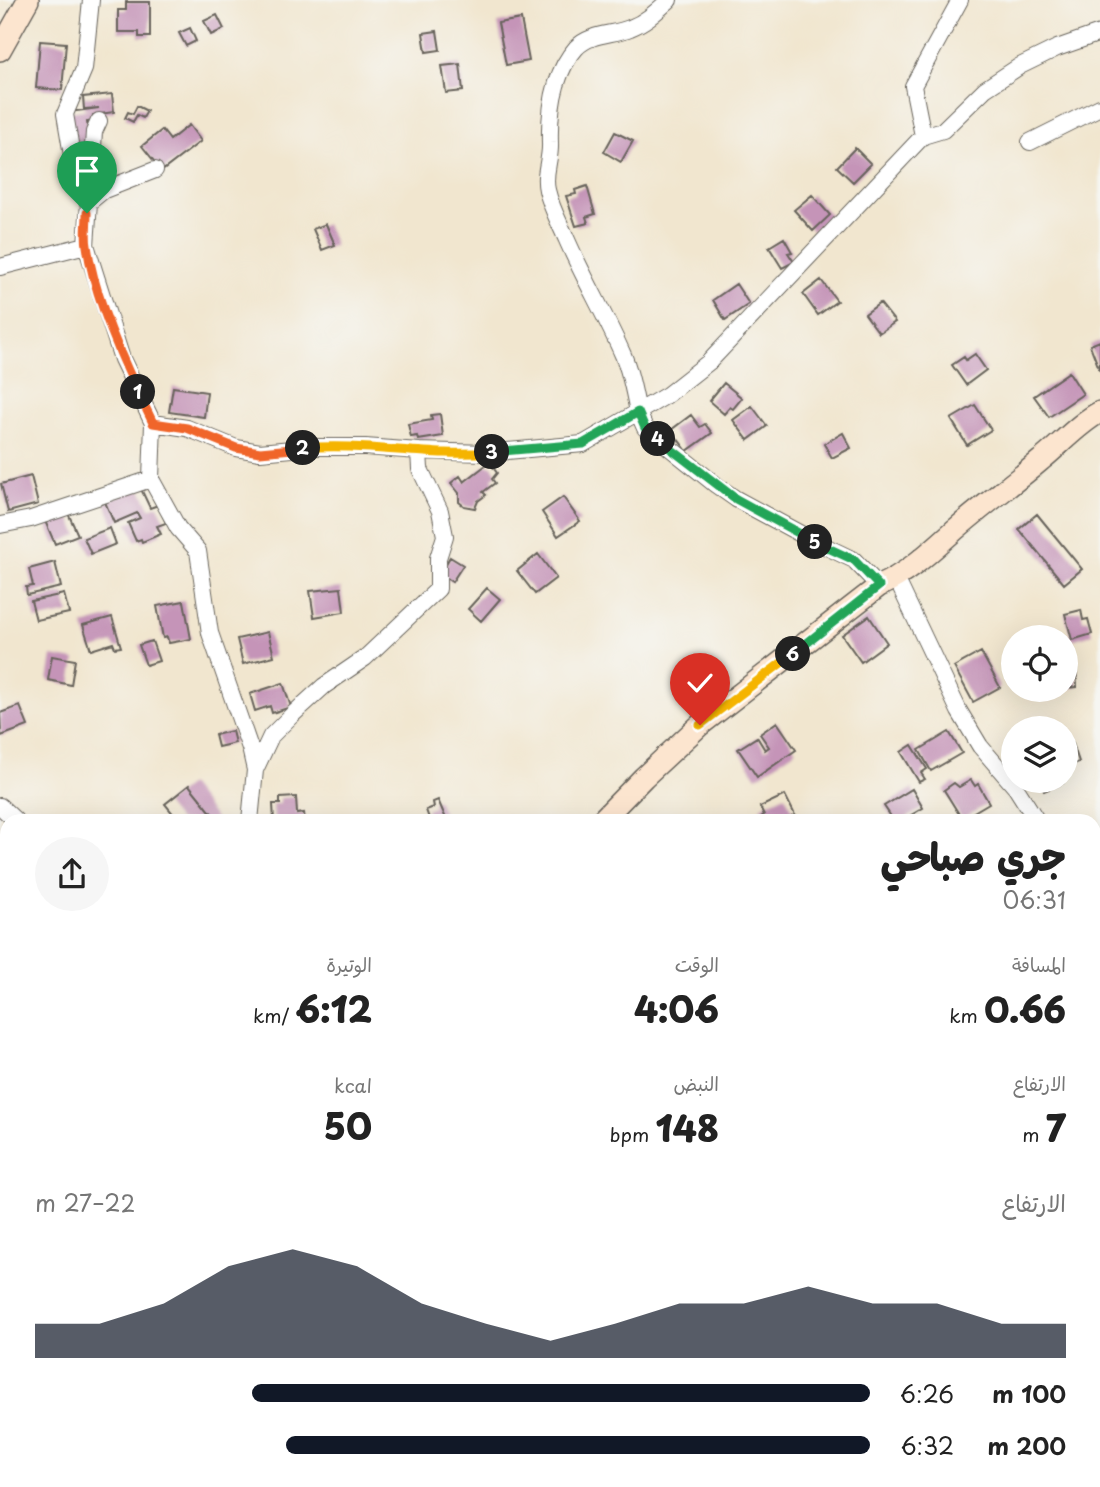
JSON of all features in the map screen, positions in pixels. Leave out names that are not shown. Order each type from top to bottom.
[{"type":"street","points":[[0,50],[7,24],[28,0]]},
{"type":"street","points":[[91,0],[84,69],[65,114],[73,161],[91,163]]},
{"type":"street","points":[[669,0],[647,20],[629,29],[600,35],[578,46],[558,74],[549,122],[550,154],[545,172],[547,190],[555,213],[588,287],[624,357],[638,412],[645,428],[736,499],[854,560],[888,582],[980,746],[1016,788],[1033,814]]},
{"type":"street","points":[[923,136],[913,86],[960,0]]},
{"type":"street","points":[[153,423],[187,428],[236,448],[260,452],[365,447],[487,453],[583,444],[667,396],[709,362],[923,136],[943,130],[985,89],[1020,66],[1057,48],[1100,33]]},
{"type":"street","points":[[1030,142],[1100,107]]},
{"type":"street","points":[[99,121],[94,132],[86,245],[122,359],[153,423],[151,479],[178,528],[198,551],[210,633],[250,748],[255,770],[251,814]]},
{"type":"street","points":[[88,202],[104,190],[155,170]]},
{"type":"street","points":[[0,267],[86,245]]},
{"type":"street","points":[[608,814],[700,725],[888,582],[1100,412]]},
{"type":"street","points":[[255,770],[271,736],[292,715],[324,686],[365,657],[438,589],[438,558],[444,536],[440,511],[419,469],[419,451]]},
{"type":"street","points":[[0,525],[31,519],[151,479]]},
{"type":"building","points":[[126,2],[150,2],[150,37],[139,37],[139,32],[118,32],[118,10],[126,10]]},
{"type":"building","points":[[217,15],[224,29],[211,35],[204,21]]},
{"type":"building","points":[[521,19],[529,61],[506,65],[498,23]]},
{"type":"building","points":[[190,28],[196,41],[186,46],[179,33]]},
{"type":"building","points":[[437,31],[440,50],[426,52],[423,33]]},
{"type":"building","points":[[40,41],[66,43],[62,90],[36,88]]},
{"type":"building","points":[[460,64],[463,91],[446,93],[442,66]]},
{"type":"building","points":[[112,94],[114,112],[93,115],[94,121],[87,122],[91,152],[75,154],[69,112],[99,108],[84,109],[83,97]]},
{"type":"building","points":[[137,106],[147,111],[143,118],[137,115],[133,122],[125,118],[128,112],[133,114]]},
{"type":"building","points":[[189,125],[201,141],[162,171],[142,146],[162,130],[170,140]]},
{"type":"building","points":[[615,132],[633,141],[621,162],[604,152]]},
{"type":"building","points":[[855,148],[871,164],[853,182],[837,167]]},
{"type":"building","points":[[587,186],[595,214],[586,217],[588,223],[576,226],[566,196],[576,194],[575,190]]},
{"type":"building","points":[[812,195],[830,215],[813,231],[794,210]]},
{"type":"building","points":[[326,224],[335,245],[322,250],[313,229]]},
{"type":"building","points":[[784,238],[794,262],[782,268],[769,247]]},
{"type":"building","points":[[821,280],[837,301],[818,315],[803,294]]},
{"type":"building","points":[[736,284],[749,304],[725,320],[713,300]]},
{"type":"building","points":[[880,303],[895,322],[879,333],[865,314]]},
{"type":"building","points":[[1100,341],[1100,371],[1090,345]]},
{"type":"building","points":[[975,354],[986,370],[966,385],[952,365]]},
{"type":"building","points":[[1069,372],[1083,394],[1049,417],[1034,396]]},
{"type":"building","points":[[724,383],[742,398],[733,409],[730,407],[724,414],[709,401]]},
{"type":"building","points":[[173,387],[207,392],[204,417],[169,412]]},
{"type":"building","points":[[975,405],[991,430],[967,445],[951,419]]},
{"type":"building","points":[[752,406],[767,426],[748,440],[733,420]]},
{"type":"building","points":[[440,414],[443,436],[418,440],[417,436],[411,437],[408,424],[432,420],[431,415]]},
{"type":"building","points":[[691,415],[700,427],[705,424],[712,433],[687,451],[671,430]]},
{"type":"building","points":[[843,433],[851,448],[832,458],[824,444]]},
{"type":"building","points":[[486,465],[492,466],[497,473],[492,479],[495,483],[483,492],[486,495],[478,501],[475,508],[464,506],[459,502],[459,493],[451,483],[460,476],[464,482]]},
{"type":"building","points":[[31,476],[38,504],[8,512],[1,484]]},
{"type":"building","points":[[136,489],[142,491],[150,508],[158,505],[166,523],[157,526],[161,534],[142,542],[141,539],[136,541],[128,523],[140,518],[137,513],[114,523],[105,502]]},
{"type":"building","points":[[563,497],[580,521],[558,536],[542,512]]},
{"type":"building","points":[[67,511],[78,535],[55,544],[45,521]]},
{"type":"building","points":[[1037,514],[1082,569],[1064,584],[1019,529]]},
{"type":"building","points":[[110,528],[116,544],[91,554],[84,538]]},
{"type":"building","points":[[538,554],[556,578],[535,594],[517,571]]},
{"type":"building","points":[[450,557],[463,565],[452,582],[440,574]]},
{"type":"building","points":[[55,562],[61,587],[27,595],[26,587],[33,586],[29,569]]},
{"type":"building","points":[[341,588],[344,612],[314,617],[310,591]]},
{"type":"building","points":[[487,588],[500,599],[481,621],[468,609]]},
{"type":"building","points":[[64,594],[69,613],[36,620],[31,601]]},
{"type":"building","points":[[184,601],[191,639],[169,643],[167,637],[163,638],[157,606]]},
{"type":"building","points":[[1081,610],[1083,620],[1088,619],[1092,634],[1078,638],[1078,625],[1068,625],[1065,614]]},
{"type":"building","points":[[869,616],[887,643],[861,662],[842,635]]},
{"type":"building","points":[[112,617],[121,647],[115,648],[113,643],[91,650],[83,625]]},
{"type":"building","points":[[268,632],[274,656],[243,664],[237,639]]},
{"type":"building","points":[[152,641],[159,661],[146,665],[139,645]]},
{"type":"building","points":[[981,652],[1000,687],[973,702],[954,667]]},
{"type":"building","points":[[52,656],[75,660],[71,685],[48,680]]},
{"type":"building","points":[[283,683],[291,707],[272,713],[270,706],[255,711],[250,694]]},
{"type":"building","points":[[20,706],[28,726],[1,736],[0,713]]},
{"type":"building","points":[[777,722],[796,750],[757,777],[738,749],[757,737],[765,750],[769,747],[760,734]]},
{"type":"building","points":[[232,731],[235,743],[218,747],[215,735]]},
{"type":"building","points":[[949,732],[962,753],[931,771],[919,750]]},
{"type":"building","points":[[912,745],[927,769],[921,773],[925,779],[919,782],[901,752]]},
{"type":"building","points":[[971,780],[975,786],[978,784],[989,803],[970,814],[959,814],[944,790],[954,783],[959,787]]},
{"type":"building","points":[[189,785],[212,814],[173,814],[165,804]]},
{"type":"building","points":[[912,789],[923,808],[913,814],[889,814],[884,806]]},
{"type":"building","points":[[785,795],[794,814],[764,814],[760,807]]},
{"type":"building","points":[[296,797],[297,814],[274,814],[273,804],[280,804],[280,798]]},
{"type":"building","points":[[438,800],[444,814],[427,814],[426,810],[434,807],[433,802]]},
{"type":"route","points":[[87,213],[86,245],[100,293],[122,359],[153,423],[187,428],[236,448],[260,452],[313,447],[365,447],[487,453],[583,444],[638,412],[645,428],[716,485],[736,499],[854,560],[879,586],[700,725]]}]
